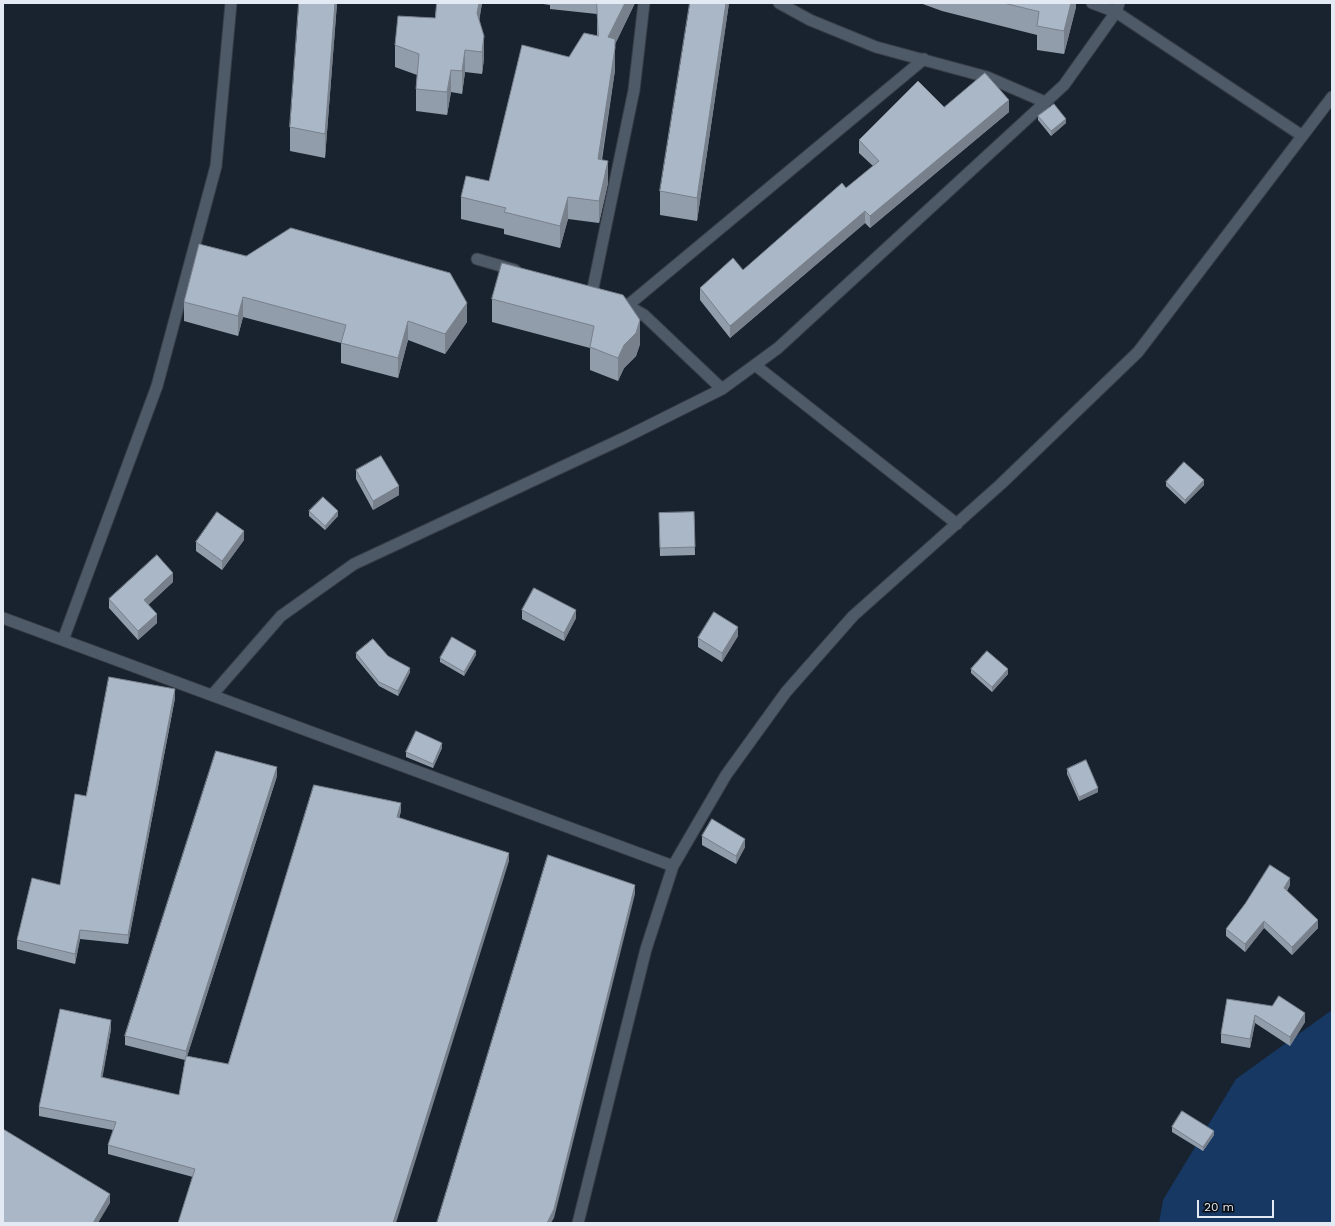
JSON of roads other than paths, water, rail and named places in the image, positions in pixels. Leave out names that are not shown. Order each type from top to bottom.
[{"type":"street","points":[[63,640],[157,386],[214,174],[231,3]]},
{"type":"street","points":[[644,3],[634,90],[597,294],[627,306],[644,315],[722,389]]},
{"type":"street","points":[[779,3],[810,20],[876,47],[987,77],[1045,102]]},
{"type":"street","points":[[1092,3],[1118,8],[1302,135]]},
{"type":"street","points":[[213,694],[282,616],[354,564],[624,438],[722,389],[778,348],[1064,85],[1118,8]]},
{"type":"street","points":[[627,306],[924,59]]},
{"type":"street","points":[[578,1223],[646,949],[673,866],[726,775],[786,692],[853,616],[957,524],[1138,352],[1332,97]]},
{"type":"street","points":[[477,259],[523,273]]},
{"type":"street","points":[[754,365],[957,524]]},
{"type":"street","points":[[3,618],[213,694],[673,866]]}]
